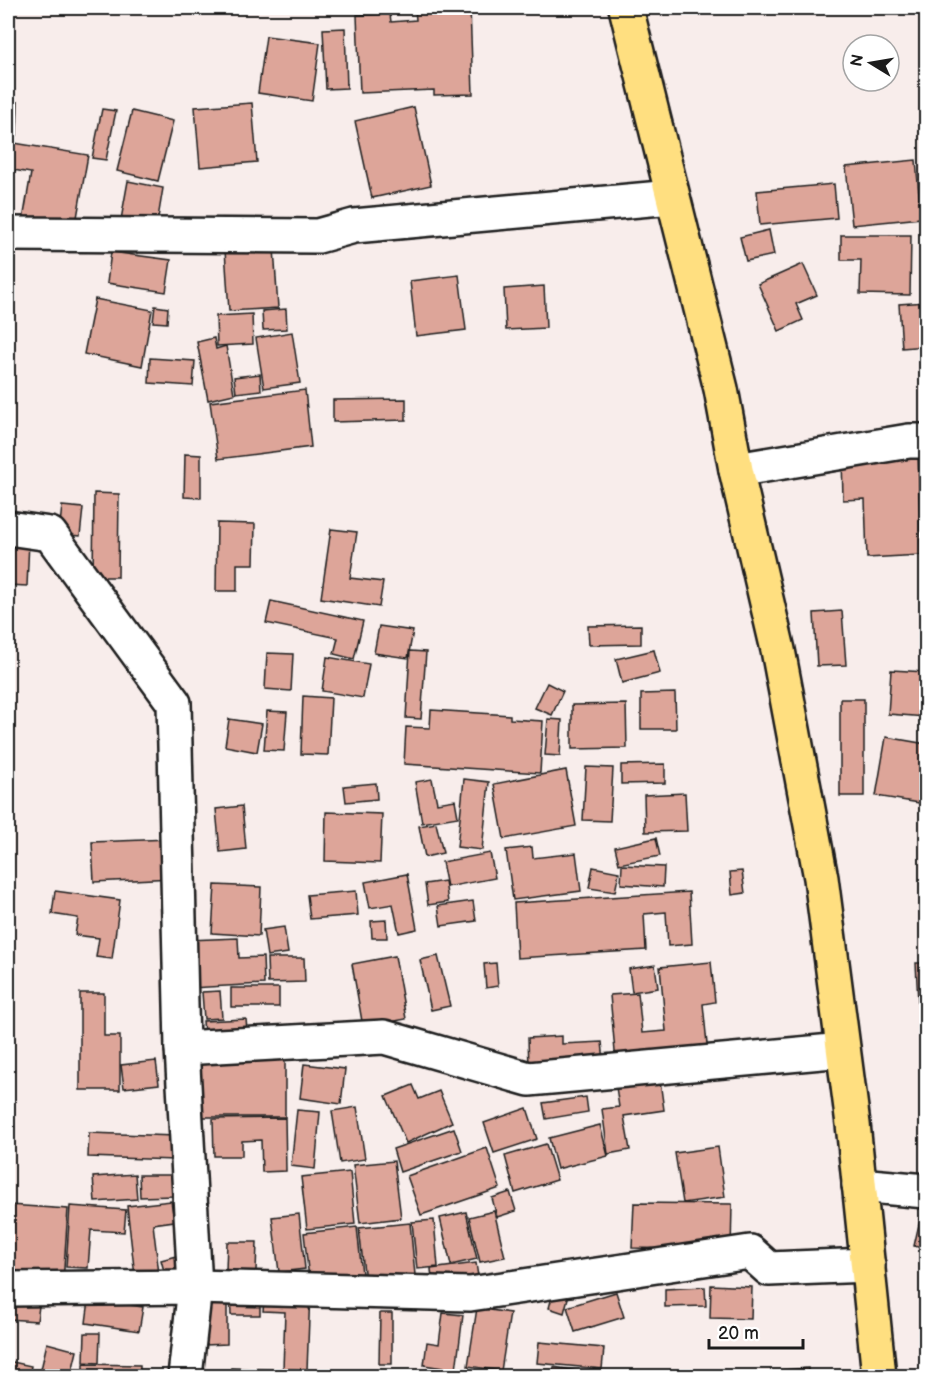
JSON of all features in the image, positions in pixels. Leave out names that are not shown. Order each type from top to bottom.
[{"type":"highway","points":[[626,8],[721,388],[736,470],[778,650],[816,856],[843,1050],[879,1377]]},
{"type":"street","points":[[8,234],[318,236],[354,226],[672,197]]},
{"type":"street","points":[[736,470],[909,441],[927,441]]},
{"type":"street","points":[[8,528],[50,534],[174,703],[182,1048],[195,1287],[185,1377]]},
{"type":"street","points":[[182,1048],[384,1036],[529,1079],[843,1050]]},
{"type":"street","points":[[859,1185],[927,1191]]},
{"type":"street","points":[[8,1289],[195,1287],[470,1294],[750,1251],[769,1269],[868,1265]]},
{"type":"building","points":[[470,8],[473,94],[434,95],[434,90],[360,93],[357,15],[390,14],[391,22],[416,20],[415,9]]},
{"type":"building","points":[[345,28],[347,88],[326,89],[323,29]]},
{"type":"building","points":[[266,36],[320,43],[312,101],[258,93]]},
{"type":"building","points":[[8,102],[18,102],[17,136],[8,135]]},
{"type":"building","points":[[252,103],[257,162],[200,167],[195,107]]},
{"type":"building","points":[[414,107],[431,185],[372,198],[355,121]]},
{"type":"building","points":[[102,109],[116,111],[106,160],[92,158]]},
{"type":"building","points":[[132,111],[173,121],[158,181],[117,171]]},
{"type":"building","points":[[8,142],[88,155],[75,229],[23,220],[31,173],[8,169]]},
{"type":"building","points":[[916,160],[921,218],[852,225],[846,167]]},
{"type":"building","points":[[128,181],[163,188],[156,230],[120,225]]},
{"type":"building","points":[[834,184],[837,218],[760,225],[757,191]]},
{"type":"building","points":[[769,230],[774,255],[746,261],[740,237]]},
{"type":"building","points":[[841,235],[911,235],[910,295],[860,294],[861,260],[841,260]]},
{"type":"building","points":[[274,248],[278,308],[229,311],[225,250]]},
{"type":"building","points":[[111,252],[171,260],[166,292],[107,283]]},
{"type":"building","points":[[803,264],[817,295],[796,304],[803,320],[779,331],[758,284]]},
{"type":"building","points":[[459,275],[466,330],[416,336],[410,281]]},
{"type":"building","points":[[544,286],[546,328],[506,330],[504,289]]},
{"type":"building","points":[[95,299],[152,310],[142,366],[84,354]]},
{"type":"building","points":[[926,302],[926,346],[902,348],[899,304]]},
{"type":"building","points":[[155,306],[168,308],[167,323],[153,322]]},
{"type":"building","points":[[286,309],[287,329],[263,330],[262,311]]},
{"type":"building","points":[[252,314],[253,344],[217,346],[216,316]]},
{"type":"building","points":[[292,332],[300,383],[264,388],[256,338]]},
{"type":"building","points":[[214,338],[216,349],[226,346],[234,394],[208,400],[197,342]]},
{"type":"building","points":[[150,358],[195,361],[193,386],[149,383]]},
{"type":"building","points":[[260,374],[261,390],[236,393],[234,377]]},
{"type":"building","points":[[305,390],[311,447],[218,459],[210,402]]},
{"type":"building","points":[[406,399],[406,420],[333,422],[333,400]]},
{"type":"building","points":[[918,452],[921,555],[867,558],[865,499],[843,500],[842,455]]},
{"type":"building","points":[[185,454],[201,455],[201,498],[184,497]]},
{"type":"building","points":[[94,493],[119,494],[118,577],[93,577]]},
{"type":"building","points":[[62,506],[83,508],[80,536],[59,534]]},
{"type":"building","points":[[217,523],[255,524],[254,564],[237,564],[237,591],[216,591]]},
{"type":"building","points":[[331,529],[357,532],[350,578],[383,582],[379,607],[321,598]]},
{"type":"building","points":[[8,540],[29,541],[27,586],[8,585]]},
{"type":"building","points":[[271,601],[363,621],[354,659],[334,654],[338,638],[266,623]]},
{"type":"building","points":[[842,611],[846,665],[817,666],[814,613]]},
{"type":"building","points":[[641,625],[641,644],[589,645],[588,626]]},
{"type":"building","points":[[379,626],[413,631],[408,658],[374,653]]},
{"type":"building","points":[[654,650],[660,673],[622,683],[616,659]]},
{"type":"building","points":[[410,651],[426,652],[421,719],[406,718]]},
{"type":"building","points":[[267,653],[293,654],[291,691],[265,689]]},
{"type":"building","points":[[327,657],[369,664],[363,698],[322,691]]},
{"type":"building","points":[[891,670],[926,672],[926,717],[888,714]]},
{"type":"building","points":[[547,683],[563,691],[552,715],[535,708]]},
{"type":"building","points":[[675,693],[676,729],[641,729],[641,694]]},
{"type":"building","points":[[303,696],[331,698],[328,755],[301,754]]},
{"type":"building","points":[[840,699],[864,699],[864,796],[840,796]]},
{"type":"building","points":[[626,704],[627,748],[572,749],[572,705]]},
{"type":"building","points":[[431,710],[510,715],[510,719],[543,721],[540,773],[404,764],[406,727],[430,728]]},
{"type":"building","points":[[267,711],[287,712],[284,751],[264,750]]},
{"type":"building","points":[[229,719],[262,724],[257,752],[225,746]]},
{"type":"building","points":[[548,719],[562,720],[560,756],[545,755]]},
{"type":"building","points":[[886,737],[926,744],[926,804],[876,796]]},
{"type":"building","points":[[665,764],[665,783],[621,784],[621,765]]},
{"type":"building","points":[[586,767],[613,768],[610,821],[583,820]]},
{"type":"building","points":[[566,770],[576,826],[504,839],[494,784]]},
{"type":"building","points":[[432,779],[437,803],[455,800],[458,817],[422,823],[415,782]]},
{"type":"building","points":[[464,779],[489,782],[482,850],[457,847]]},
{"type":"building","points":[[376,783],[377,799],[346,802],[344,786]]},
{"type":"building","points":[[685,793],[687,831],[645,832],[644,795]]},
{"type":"building","points":[[242,806],[246,849],[220,852],[216,809]]},
{"type":"building","points":[[326,812],[382,814],[380,863],[325,861]]},
{"type":"building","points":[[436,823],[443,853],[425,857],[419,826]]},
{"type":"building","points":[[656,838],[660,856],[619,864],[615,847]]},
{"type":"building","points":[[170,839],[172,878],[94,882],[92,842]]},
{"type":"building","points":[[532,847],[533,858],[576,853],[581,891],[513,900],[506,850]]},
{"type":"building","points":[[490,853],[495,878],[447,887],[442,862]]},
{"type":"building","points":[[622,865],[664,867],[663,887],[621,884]]},
{"type":"building","points":[[593,867],[619,872],[615,892],[589,888]]},
{"type":"building","points":[[742,871],[745,893],[732,895],[730,872]]},
{"type":"building","points":[[407,874],[417,929],[399,933],[393,904],[370,908],[365,882]]},
{"type":"building","points":[[445,881],[448,902],[428,905],[425,884]]},
{"type":"building","points":[[215,885],[261,887],[259,936],[212,933]]},
{"type":"building","points":[[55,891],[120,900],[112,959],[96,957],[99,938],[75,935],[78,918],[52,914]]},
{"type":"building","points":[[356,891],[358,915],[310,919],[307,895]]},
{"type":"building","points":[[689,892],[692,944],[668,946],[666,912],[644,914],[646,950],[517,958],[514,903]]},
{"type":"building","points":[[473,901],[476,921],[441,926],[438,906]]},
{"type":"building","points":[[386,920],[387,938],[372,938],[371,921]]},
{"type":"building","points":[[284,927],[288,953],[267,956],[263,930]]},
{"type":"building","points":[[238,938],[239,958],[263,957],[264,984],[190,988],[188,940]]},
{"type":"building","points":[[395,956],[406,1019],[363,1027],[352,964]]},
{"type":"building","points":[[438,956],[450,1006],[431,1010],[420,960]]},
{"type":"building","points":[[267,958],[304,958],[305,982],[268,983]]},
{"type":"building","points":[[711,962],[715,1002],[703,1004],[708,1054],[616,1063],[610,995],[638,993],[642,1033],[666,1031],[660,967]]},
{"type":"building","points":[[496,963],[498,986],[486,988],[484,964]]},
{"type":"building","points":[[916,963],[926,963],[926,1022],[919,1022]]},
{"type":"building","points":[[655,965],[658,988],[632,992],[629,969]]},
{"type":"building","points":[[231,988],[279,988],[279,1007],[231,1007]]},
{"type":"building","points":[[220,991],[222,1018],[204,1019],[202,992]]},
{"type":"building","points":[[80,993],[104,993],[104,1036],[120,1036],[120,1090],[80,1090]]},
{"type":"building","points":[[246,1019],[248,1042],[205,1044],[203,1021]]},
{"type":"building","points":[[562,1036],[562,1044],[602,1042],[604,1061],[529,1066],[528,1038]]},
{"type":"building","points":[[200,1049],[285,1049],[285,1117],[199,1117]]},
{"type":"building","points":[[156,1061],[159,1084],[124,1088],[121,1065]]},
{"type":"building","points":[[304,1064],[345,1069],[341,1104],[300,1098]]},
{"type":"building","points":[[660,1081],[664,1110],[624,1116],[630,1150],[608,1154],[602,1109],[619,1107],[616,1087]]},
{"type":"building","points":[[413,1085],[419,1099],[439,1091],[452,1122],[406,1143],[386,1096]]},
{"type":"building","points":[[586,1097],[588,1112],[546,1119],[543,1103]]},
{"type":"building","points":[[357,1107],[365,1159],[340,1163],[332,1111]]},
{"type":"building","points":[[527,1108],[537,1139],[494,1153],[484,1123]]},
{"type":"building","points":[[297,1110],[320,1112],[315,1169],[291,1166]]},
{"type":"building","points":[[285,1118],[286,1171],[262,1172],[261,1140],[242,1141],[242,1156],[214,1156],[213,1119]]},
{"type":"building","points":[[600,1125],[608,1156],[557,1169],[549,1138]]},
{"type":"building","points":[[454,1128],[462,1151],[400,1172],[393,1149]]},
{"type":"building","points":[[89,1133],[176,1136],[175,1160],[88,1157]]},
{"type":"building","points":[[546,1144],[557,1180],[515,1193],[505,1156]]},
{"type":"building","points":[[718,1147],[725,1197],[683,1203],[675,1153]]},
{"type":"building","points":[[487,1148],[500,1188],[421,1215],[407,1176]]},
{"type":"building","points":[[394,1161],[401,1218],[360,1223],[353,1165]]},
{"type":"building","points":[[350,1172],[355,1224],[307,1229],[301,1177]]},
{"type":"building","points":[[135,1174],[137,1199],[95,1202],[93,1177]]},
{"type":"building","points":[[139,1175],[174,1175],[174,1196],[140,1197]]},
{"type":"building","points":[[510,1192],[516,1211],[497,1217],[492,1198]]},
{"type":"building","points":[[171,1201],[174,1221],[153,1224],[160,1282],[136,1285],[127,1206]]},
{"type":"building","points":[[634,1203],[732,1204],[731,1250],[632,1248]]},
{"type":"building","points":[[9,1205],[68,1209],[63,1283],[8,1279]]},
{"type":"building","points":[[70,1206],[126,1210],[124,1232],[91,1230],[88,1268],[66,1267]]},
{"type":"building","points":[[494,1211],[505,1257],[480,1262],[469,1217]]},
{"type":"building","points":[[922,1211],[926,1212],[926,1249],[914,1246]]},
{"type":"building","points":[[466,1212],[477,1259],[451,1265],[440,1218]]},
{"type":"building","points":[[299,1214],[305,1269],[279,1272],[272,1217]]},
{"type":"building","points":[[434,1220],[438,1267],[417,1269],[412,1222]]},
{"type":"building","points":[[410,1223],[415,1275],[365,1281],[359,1228]]},
{"type":"building","points":[[357,1227],[362,1274],[309,1279],[304,1233]]},
{"type":"building","points":[[227,1242],[257,1242],[256,1271],[226,1271]]},
{"type":"building","points":[[176,1256],[182,1278],[167,1282],[161,1260]]},
{"type":"building","points":[[476,1263],[479,1283],[433,1289],[431,1269]]},
{"type":"building","points":[[711,1285],[752,1287],[751,1319],[710,1318]]},
{"type":"building","points":[[705,1287],[706,1306],[665,1307],[665,1289]]},
{"type":"building","points":[[265,1290],[310,1292],[307,1370],[283,1369],[285,1312],[263,1311]]},
{"type":"building","points":[[230,1292],[260,1292],[260,1315],[231,1315]]},
{"type":"building","points":[[616,1292],[624,1317],[575,1332],[567,1307]]},
{"type":"building","points":[[553,1293],[568,1298],[564,1313],[549,1308]]},
{"type":"building","points":[[205,1299],[227,1299],[227,1344],[205,1345]]},
{"type":"building","points":[[89,1300],[143,1307],[139,1331],[86,1323]]},
{"type":"building","points":[[8,1303],[39,1306],[37,1321],[8,1319]]},
{"type":"building","points":[[477,1308],[510,1313],[501,1371],[468,1366]]},
{"type":"building","points":[[380,1313],[392,1313],[392,1364],[379,1364]]},
{"type":"building","points":[[443,1313],[463,1315],[456,1370],[424,1365],[427,1342],[439,1344]]},
{"type":"building","points":[[85,1333],[100,1333],[99,1363],[84,1362]]},
{"type":"building","points":[[539,1342],[604,1348],[602,1369],[537,1363]]},
{"type":"building","points":[[47,1343],[77,1351],[71,1376],[40,1374]]},
{"type":"building","points":[[8,1361],[31,1366],[29,1376],[8,1376]]},
{"type":"building","points":[[83,1364],[140,1365],[140,1376],[83,1376]]},
{"type":"building","points":[[554,1367],[578,1371],[577,1376],[552,1376]]},
{"type":"building","points":[[231,1368],[286,1370],[286,1376],[231,1376]]},
{"type":"building","points":[[808,1368],[808,1376],[784,1376],[784,1370]]},
{"type":"building","points":[[465,1372],[465,1376],[392,1376]]},
{"type":"building","points":[[613,1372],[640,1374],[640,1376],[612,1376]]},
{"type":"building","points":[[679,1373],[708,1376],[679,1376]]}]
